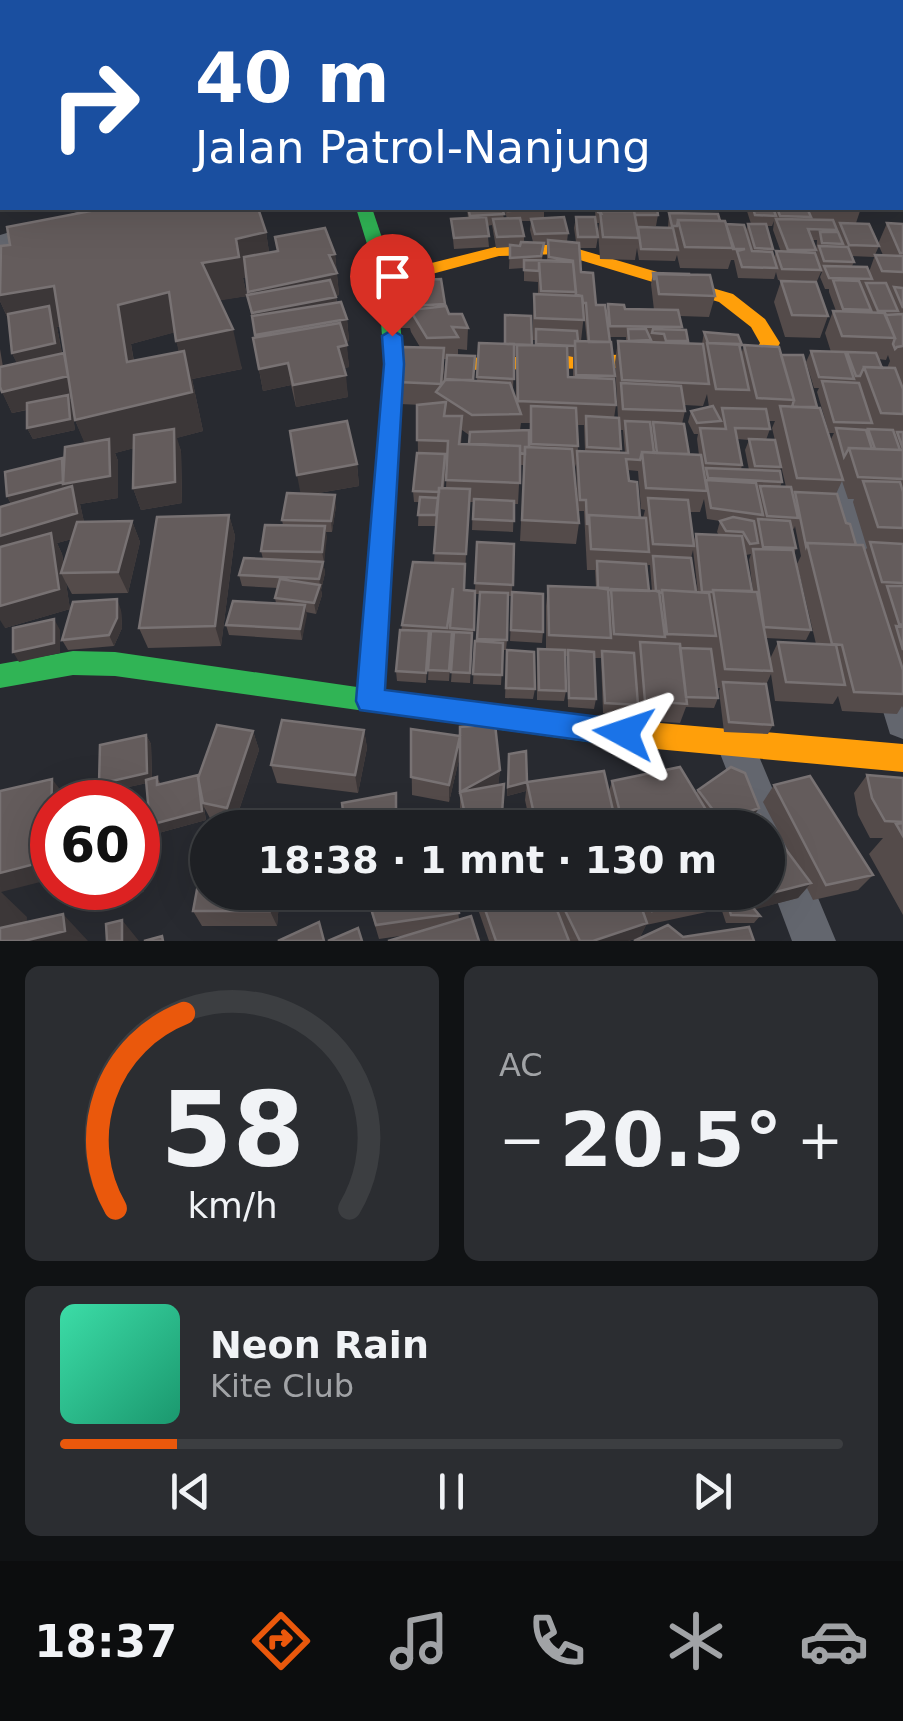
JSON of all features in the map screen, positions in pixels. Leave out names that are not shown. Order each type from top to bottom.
[{"type":"street","points":[[0,242],[106,210]]},
{"type":"street","points":[[365,210],[387,280],[394,364],[370,701]]},
{"type":"street","points":[[387,280],[507,250],[568,248],[628,272],[690,283],[727,297],[764,332],[770,343],[763,357],[754,360],[464,363]]},
{"type":"street","points":[[818,419],[866,590]]},
{"type":"street","points":[[882,647],[903,722]]},
{"type":"street","points":[[0,676],[72,664],[115,664],[550,726],[903,758]]},
{"type":"street","points":[[735,743],[814,941]]},
{"type":"building","points":[[96,210],[259,210],[266,232],[236,239],[239,257],[202,263],[233,329],[176,341],[169,292],[118,305],[127,362],[184,351],[192,392],[75,420],[54,286],[0,295],[1,246],[10,245],[7,227]]},
{"type":"building","points":[[468,210],[503,210],[504,214],[470,216]]},
{"type":"building","points":[[657,210],[658,215],[635,215],[634,211],[624,211]]},
{"type":"building","points":[[754,210],[774,210],[776,216],[755,215]]},
{"type":"building","points":[[778,210],[808,210],[811,217],[780,216]]},
{"type":"building","points":[[600,211],[634,211],[639,238],[603,237]]},
{"type":"building","points":[[669,213],[718,214],[720,221],[678,220],[677,226],[672,226]]},
{"type":"building","points":[[486,217],[489,236],[454,238],[451,219]]},
{"type":"building","points":[[564,217],[568,233],[535,234],[531,219]]},
{"type":"building","points":[[576,217],[595,217],[598,237],[578,237]]},
{"type":"building","points":[[520,218],[524,236],[497,237],[493,219]]},
{"type":"building","points":[[776,219],[833,220],[837,230],[808,229],[816,250],[788,250]]},
{"type":"building","points":[[678,220],[725,221],[734,248],[685,247]]},
{"type":"building","points":[[840,223],[869,224],[879,246],[849,245]]},
{"type":"building","points":[[887,223],[903,224],[903,253],[900,253]]},
{"type":"building","points":[[726,224],[744,225],[752,251],[772,252],[777,268],[742,267],[737,251],[745,249],[733,249]]},
{"type":"building","points":[[748,224],[766,224],[773,249],[755,248]]},
{"type":"building","points":[[638,227],[673,228],[678,250],[641,249]]},
{"type":"building","points":[[325,228],[335,254],[329,255],[337,273],[248,292],[244,257],[278,251],[275,237]]},
{"type":"building","points":[[820,232],[838,232],[843,244],[822,243]]},
{"type":"building","points":[[548,240],[579,243],[581,272],[593,273],[596,305],[605,305],[610,342],[589,342],[586,303],[576,295],[573,262],[539,261],[539,271],[524,270],[524,260],[574,261],[549,257]]},
{"type":"building","points":[[521,242],[544,243],[541,256],[510,258],[510,245],[520,246]]},
{"type":"building","points":[[819,246],[848,247],[854,262],[824,261]]},
{"type":"building","points":[[776,251],[815,253],[821,270],[782,269]]},
{"type":"building","points":[[875,255],[903,256],[903,272],[882,271]]},
{"type":"building","points":[[539,261],[573,262],[576,292],[541,291]]},
{"type":"building","points":[[824,266],[867,267],[872,279],[829,278]]},
{"type":"building","points":[[656,274],[710,275],[715,296],[659,294]]},
{"type":"building","points":[[441,279],[445,304],[394,307],[393,281]]},
{"type":"building","points":[[330,280],[336,297],[252,313],[247,295]]},
{"type":"building","points":[[833,280],[859,281],[871,310],[843,309]]},
{"type":"building","points":[[781,281],[816,282],[828,316],[792,315]]},
{"type":"building","points":[[866,283],[886,283],[898,311],[878,311]]},
{"type":"building","points":[[894,287],[903,288],[903,308]]},
{"type":"building","points":[[534,294],[582,296],[584,320],[535,318]]},
{"type":"building","points":[[341,302],[347,319],[255,335],[252,316]]},
{"type":"building","points":[[608,304],[624,305],[625,309],[678,310],[682,327],[610,326]]},
{"type":"building","points":[[49,306],[55,343],[12,353],[8,314]]},
{"type":"building","points":[[446,306],[449,314],[462,314],[468,328],[452,327],[458,337],[427,338],[410,310]]},
{"type":"building","points":[[833,311],[885,313],[895,338],[842,336]]},
{"type":"building","points":[[903,314],[903,346],[895,349],[895,338],[885,315]]},
{"type":"building","points":[[505,315],[531,316],[532,345],[505,344]]},
{"type":"building","points":[[340,323],[347,345],[338,347],[346,375],[293,385],[288,363],[259,369],[253,338]]},
{"type":"building","points":[[536,329],[577,331],[578,341],[575,346],[536,344]]},
{"type":"building","points":[[628,329],[646,329],[651,340],[629,341]]},
{"type":"building","points":[[653,329],[686,330],[688,341],[666,341],[664,334],[652,333]]},
{"type":"building","points":[[704,332],[738,335],[742,345],[708,343]]},
{"type":"building","points":[[575,341],[611,342],[615,376],[576,375]]},
{"type":"building","points":[[618,341],[703,344],[709,384],[622,380]]},
{"type":"building","points":[[479,343],[514,344],[514,379],[477,377]]},
{"type":"building","points":[[707,343],[739,344],[749,390],[716,389]]},
{"type":"building","points":[[517,345],[567,346],[568,377],[614,379],[616,405],[518,401]]},
{"type":"building","points":[[744,345],[779,347],[794,400],[757,398]]},
{"type":"building","points":[[403,347],[444,348],[441,384],[398,382]]},
{"type":"building","points":[[811,351],[845,352],[854,379],[819,377]]},
{"type":"building","points":[[847,352],[876,353],[882,368],[864,367],[856,376]]},
{"type":"building","points":[[64,353],[68,376],[2,392],[0,367]]},
{"type":"building","points":[[447,355],[475,356],[473,380],[445,380]]},
{"type":"building","points":[[781,355],[803,355],[817,407],[792,407],[794,400]]},
{"type":"building","points":[[864,367],[895,368],[903,389],[903,414],[881,413]]},
{"type":"building","points":[[446,379],[510,383],[521,414],[472,415],[436,392]]},
{"type":"building","points":[[822,381],[859,383],[872,423],[834,422]]},
{"type":"building","points":[[621,383],[681,386],[685,411],[623,409]]},
{"type":"building","points":[[68,395],[70,419],[27,428],[27,403]]},
{"type":"building","points":[[446,402],[444,416],[462,416],[459,444],[520,446],[520,483],[446,480],[448,441],[417,440],[417,405]]},
{"type":"building","points":[[531,406],[576,408],[578,446],[531,444]]},
{"type":"building","points":[[713,406],[721,421],[697,423],[691,411]]},
{"type":"building","points":[[780,406],[820,408],[843,480],[797,478]]},
{"type":"building","points":[[722,408],[766,409],[770,429],[735,428],[742,465],[706,463],[700,428],[726,429]]},
{"type":"building","points":[[586,416],[619,418],[621,449],[587,447]]},
{"type":"building","points":[[347,421],[357,464],[297,475],[290,431]]},
{"type":"building","points":[[625,421],[650,422],[654,453],[642,452],[640,460],[626,459],[629,481],[637,482],[640,518],[589,515],[587,525],[586,500],[580,500],[577,451],[628,453]]},
{"type":"building","points":[[653,422],[684,424],[689,454],[657,453]]},
{"type":"building","points":[[836,428],[866,430],[872,449],[849,448],[844,457]]},
{"type":"building","points":[[174,429],[175,482],[133,488],[134,435]]},
{"type":"building","points":[[868,429],[893,430],[900,450],[875,449]]},
{"type":"building","points":[[529,430],[525,454],[520,453],[520,446],[469,444],[470,432]]},
{"type":"building","points":[[109,439],[110,476],[63,484],[65,447]]},
{"type":"building","points":[[749,439],[775,440],[781,467],[755,466]]},
{"type":"building","points":[[525,447],[572,449],[579,523],[522,520]]},
{"type":"building","points":[[849,448],[903,450],[903,479],[858,477]]},
{"type":"building","points":[[642,452],[701,455],[707,491],[646,488]]},
{"type":"building","points":[[417,453],[445,454],[439,492],[413,491]]},
{"type":"building","points":[[62,458],[63,482],[7,496],[5,472]]},
{"type":"building","points":[[706,468],[780,471],[782,482],[708,478]]},
{"type":"building","points":[[706,480],[756,483],[763,515],[711,508]]},
{"type":"building","points":[[863,481],[900,482],[903,528],[878,527]]},
{"type":"building","points":[[72,486],[77,513],[0,536],[0,507]]},
{"type":"building","points":[[760,486],[791,487],[798,518],[767,516]]},
{"type":"building","points":[[439,488],[470,489],[466,554],[434,553]]},
{"type":"building","points":[[795,492],[837,494],[856,545],[806,546]]},
{"type":"building","points":[[287,493],[335,495],[331,521],[282,520]]},
{"type":"building","points":[[420,497],[438,498],[436,515],[418,515]]},
{"type":"building","points":[[648,498],[688,500],[694,546],[653,544]]},
{"type":"building","points":[[474,499],[514,501],[514,521],[473,519]]},
{"type":"building","points":[[229,515],[215,626],[139,628],[157,517]]},
{"type":"building","points":[[589,515],[646,518],[649,552],[591,549]]},
{"type":"building","points":[[733,517],[754,521],[758,543],[750,544],[743,532],[726,531],[720,521]]},
{"type":"building","points":[[758,519],[790,521],[796,548],[763,547]]},
{"type":"building","points":[[132,521],[118,572],[61,573],[77,522]]},
{"type":"building","points":[[265,525],[325,526],[322,552],[261,551]]},
{"type":"building","points":[[51,533],[59,589],[0,606],[0,547]]},
{"type":"building","points":[[696,534],[742,536],[752,591],[702,592]]},
{"type":"building","points":[[477,542],[514,544],[513,585],[475,583]]},
{"type":"building","points":[[870,542],[903,544],[903,583],[882,582]]},
{"type":"building","points":[[807,543],[863,545],[903,670],[903,694],[854,692],[842,645],[832,644]]},
{"type":"building","points":[[753,549],[793,550],[811,630],[764,627]]},
{"type":"building","points":[[653,556],[691,558],[696,592],[656,591]]},
{"type":"building","points":[[244,558],[323,562],[319,579],[239,575]]},
{"type":"building","points":[[597,561],[646,564],[649,591],[598,588]]},
{"type":"building","points":[[413,562],[465,564],[464,590],[475,591],[474,630],[450,628],[453,588],[447,628],[402,625]]},
{"type":"building","points":[[280,579],[320,585],[314,603],[275,598]]},
{"type":"building","points":[[548,586],[608,588],[611,638],[549,635]]},
{"type":"building","points":[[887,586],[903,586],[903,625],[899,624]]},
{"type":"building","points":[[611,589],[659,591],[665,637],[614,634]]},
{"type":"building","points":[[662,590],[709,593],[716,636],[667,634]]},
{"type":"building","points":[[713,590],[757,592],[772,671],[725,669]]},
{"type":"building","points":[[480,592],[508,593],[507,640],[477,639]]},
{"type":"building","points":[[512,592],[543,594],[543,632],[511,630]]},
{"type":"building","points":[[117,599],[117,618],[109,635],[62,640],[73,602]]},
{"type":"building","points":[[233,601],[305,605],[300,629],[226,625]]},
{"type":"building","points":[[54,619],[54,643],[13,652],[13,628]]},
{"type":"building","points":[[896,626],[903,627],[903,650]]},
{"type":"building","points":[[400,630],[429,631],[426,673],[396,671]]},
{"type":"building","points":[[431,631],[452,632],[449,671],[428,670]]},
{"type":"building","points":[[454,632],[472,633],[470,673],[451,672]]},
{"type":"building","points":[[475,641],[503,643],[502,675],[473,674]]},
{"type":"building","points":[[640,642],[680,644],[687,704],[645,701]]},
{"type":"building","points":[[778,642],[836,645],[845,685],[786,682]]},
{"type":"building","points":[[680,648],[711,649],[718,698],[686,697]]},
{"type":"building","points":[[538,649],[565,650],[566,691],[539,690]]},
{"type":"building","points":[[507,650],[534,652],[535,689],[506,688]]},
{"type":"building","points":[[568,650],[594,652],[596,699],[569,698]]},
{"type":"building","points":[[602,651],[634,653],[638,705],[605,703]]},
{"type":"building","points":[[723,682],[766,684],[773,725],[729,722]]},
{"type":"building","points":[[282,720],[364,730],[355,775],[271,765]]},
{"type":"building","points":[[495,724],[500,770],[460,792],[460,727]]},
{"type":"building","points":[[217,725],[253,731],[227,808],[203,803],[198,778]]},
{"type":"building","points":[[411,729],[460,736],[449,785],[411,777]]},
{"type":"building","points":[[146,735],[147,773],[99,780],[100,745]]},
{"type":"building","points":[[526,751],[527,782],[508,787],[509,754]]},
{"type":"building","points":[[680,767],[706,810],[619,810],[612,781]]},
{"type":"building","points":[[731,767],[745,773],[759,808],[713,810],[698,790]]},
{"type":"building","points":[[604,771],[613,810],[533,810],[527,782]]},
{"type":"building","points":[[198,775],[202,810],[190,810],[190,814],[160,822],[160,784]]},
{"type":"building","points":[[867,775],[903,778],[903,822],[885,821],[872,798]]},
{"type":"building","points":[[810,776],[873,875],[826,885],[774,785]]},
{"type":"building","points":[[30,784],[30,865],[0,873],[0,791]]},
{"type":"building","points":[[504,784],[502,810],[464,810],[460,792]]},
{"type":"building","points":[[396,793],[396,810],[343,810],[342,803]]},
{"type":"building","points":[[785,848],[811,883],[785,890]]},
{"type":"building","points":[[193,910],[270,910],[270,911]]},
{"type":"building","points":[[371,910],[459,910],[459,913],[376,925]]},
{"type":"building","points":[[485,910],[557,910],[569,941],[496,941]]},
{"type":"building","points":[[565,910],[642,910],[647,923],[593,941],[580,941]]},
{"type":"building","points":[[729,910],[755,910],[760,916],[731,915]]},
{"type":"building","points":[[63,914],[65,931],[24,941],[0,941],[0,928]]},
{"type":"building","points":[[471,916],[479,941],[388,941]]},
{"type":"building","points":[[122,920],[122,941],[107,941],[106,924]]},
{"type":"building","points":[[319,922],[324,941],[278,941]]},
{"type":"building","points":[[668,925],[683,937],[749,927],[754,941],[634,941]]},
{"type":"building","points":[[358,928],[362,941],[328,941]]},
{"type":"traffic: fast","points":[[365,210],[387,280],[394,364],[370,701],[602,731]]},
{"type":"traffic: fast","points":[[0,676],[73,663],[115,664],[370,701]]},
{"type":"traffic: slow","points":[[387,280],[499,251],[561,249],[726,298],[758,323],[770,343],[763,357],[755,359],[464,363]]},
{"type":"traffic: slow","points":[[602,731],[903,758]]},
{"type":"route","points":[[392,336],[394,364],[370,701],[624,733]]}]
